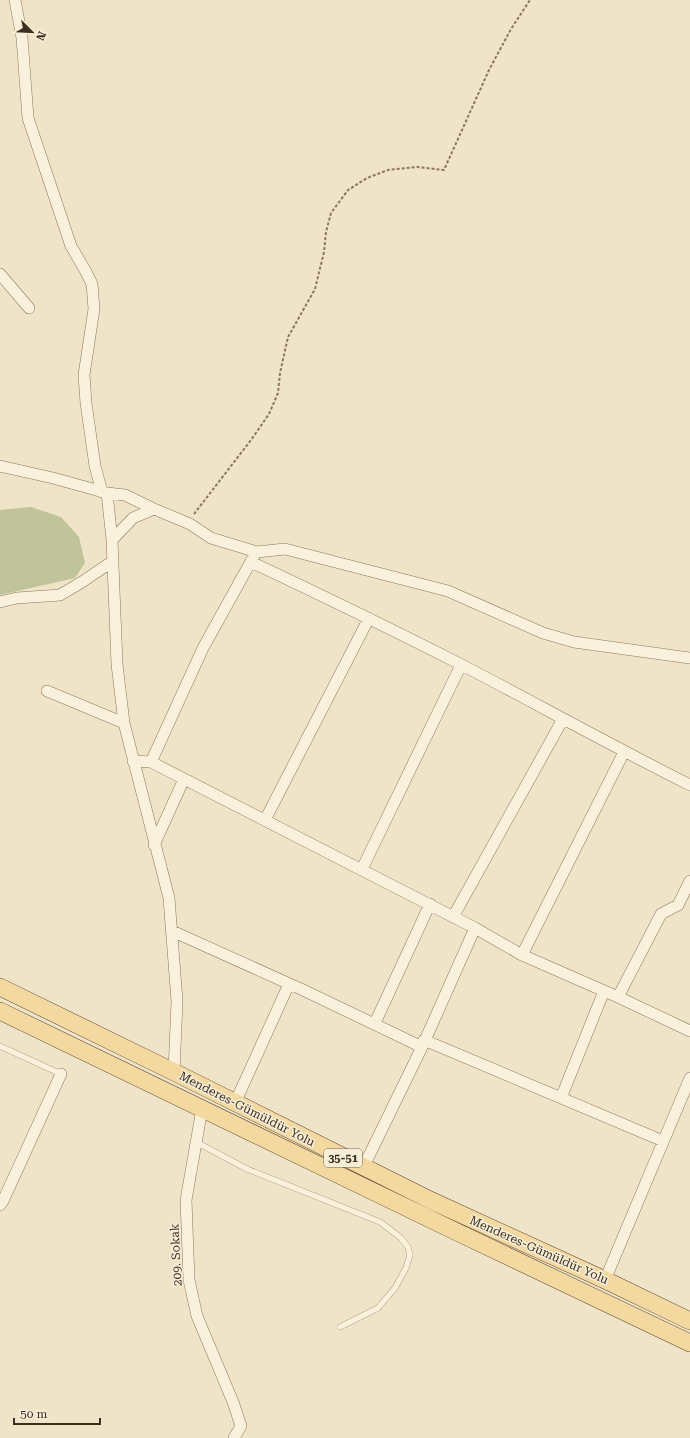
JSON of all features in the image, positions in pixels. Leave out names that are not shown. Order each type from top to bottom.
[{"type":"main road","name":"Menderes-Gümüldür Yolu","points":[[0,988],[174,1072],[363,1168],[690,1321]]},
{"type":"main road","name":"Menderes-Gümüldür Yolu","points":[[0,1011],[690,1343]]},
{"type":"street","points":[[14,0],[22,38],[28,118],[70,246],[92,284],[94,309],[84,375],[86,403],[95,466],[104,492],[112,540],[117,664],[124,723],[154,845],[169,898],[177,1001],[174,1072]]},
{"type":"street","points":[[0,274],[29,308]]},
{"type":"street","points":[[0,466],[53,478],[104,492],[125,495],[190,524],[211,538],[257,552],[285,550],[448,591],[543,633],[574,642],[690,658]]},
{"type":"street","points":[[112,540],[133,518],[154,509]]},
{"type":"street","points":[[150,762],[203,648],[257,552]]},
{"type":"street","points":[[0,602],[16,598],[60,595],[113,561]]},
{"type":"street","points":[[251,562],[369,618],[690,785]]},
{"type":"street","points":[[264,820],[369,618]]},
{"type":"street","points":[[362,870],[460,665]]},
{"type":"street","points":[[47,691],[124,723]]},
{"type":"street","points":[[453,917],[563,719]]},
{"type":"street","points":[[522,955],[624,752]]},
{"type":"street","points":[[133,761],[150,762],[184,778],[430,904],[522,955],[618,997],[690,1032]]},
{"type":"street","points":[[154,845],[184,778]]},
{"type":"street","points":[[618,997],[661,914],[678,905],[690,881]]},
{"type":"street","points":[[375,1024],[430,904]]},
{"type":"street","points":[[363,1168],[423,1043],[475,928]]},
{"type":"street","points":[[172,931],[375,1024],[561,1098],[663,1141]]},
{"type":"street","points":[[235,1103],[289,984]]},
{"type":"street","points":[[561,1098],[604,991]]},
{"type":"street","points":[[0,1205],[4,1202],[61,1074]]},
{"type":"street","points":[[605,1280],[690,1078]]},
{"type":"street","name":"209. Sokak","points":[[202,1109],[186,1200],[189,1280],[197,1316],[233,1402],[241,1426],[234,1438]]},
{"type":"lane","points":[[0,1046],[61,1074]]},
{"type":"lane","points":[[196,1142],[247,1169],[380,1222],[401,1238],[408,1247],[410,1256],[406,1268],[395,1288],[378,1308],[340,1327]]},
{"type":"path","points":[[190,524],[195,513],[269,414],[278,393],[280,373],[288,338],[315,289],[331,213],[348,190],[367,178],[388,170],[417,167],[444,170],[489,70],[511,29],[530,0]]},
{"type":"green space","points":[[31,507],[61,517],[79,537],[85,563],[75,578],[0,595],[0,510]]}]
